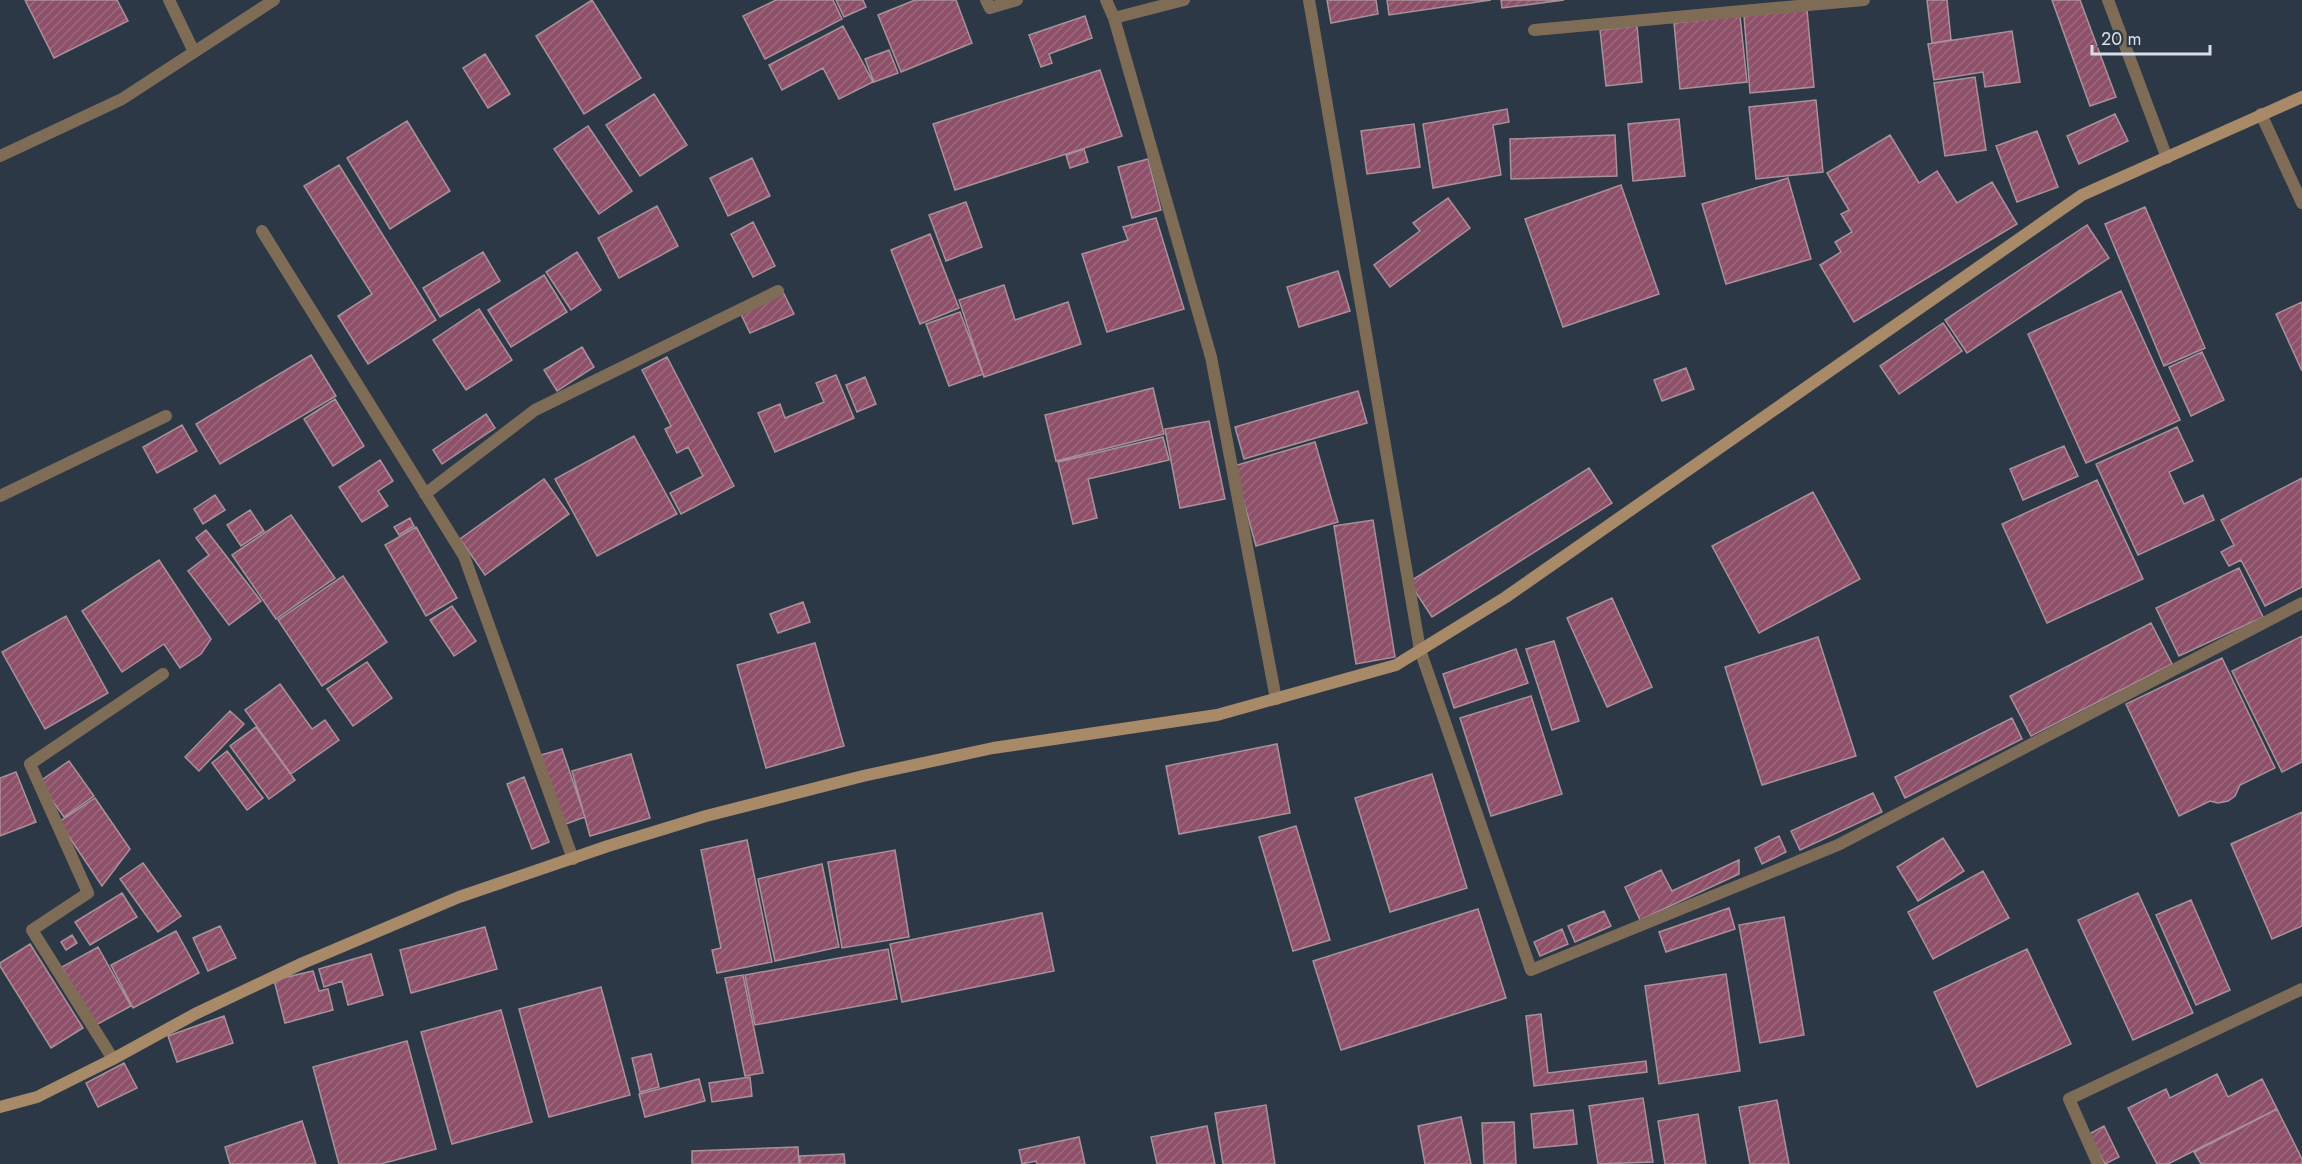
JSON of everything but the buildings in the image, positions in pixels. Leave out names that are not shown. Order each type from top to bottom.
[{"type":"street","points":[[169,0],[194,52]]},
{"type":"street","points":[[0,156],[122,99],[274,0]]},
{"type":"street","points":[[986,0],[990,8],[1017,0]]},
{"type":"street","points":[[1106,0],[1114,18],[1211,357],[1276,699]]},
{"type":"street","points":[[1114,18],[1184,0]]},
{"type":"street","points":[[1309,0],[1420,650],[1531,970],[1838,845],[2302,603]]},
{"type":"street","points":[[1534,30],[1864,0]]},
{"type":"street","points":[[2108,0],[2167,158]]},
{"type":"street","points":[[0,1107],[37,1097],[195,1014],[313,959],[459,897],[608,846],[706,816],[863,776],[993,748],[1217,715],[1396,665],[1506,597],[2082,195],[2302,97]]},
{"type":"street","points":[[2261,114],[2302,203]]},
{"type":"street","points":[[262,231],[464,556],[573,859]]},
{"type":"street","points":[[425,494],[535,410],[778,291]]},
{"type":"street","points":[[0,496],[166,417]]},
{"type":"street","points":[[113,1059],[32,930],[88,893],[30,764],[163,675]]},
{"type":"street","points":[[2098,1164],[2069,1099],[2302,989]]}]
